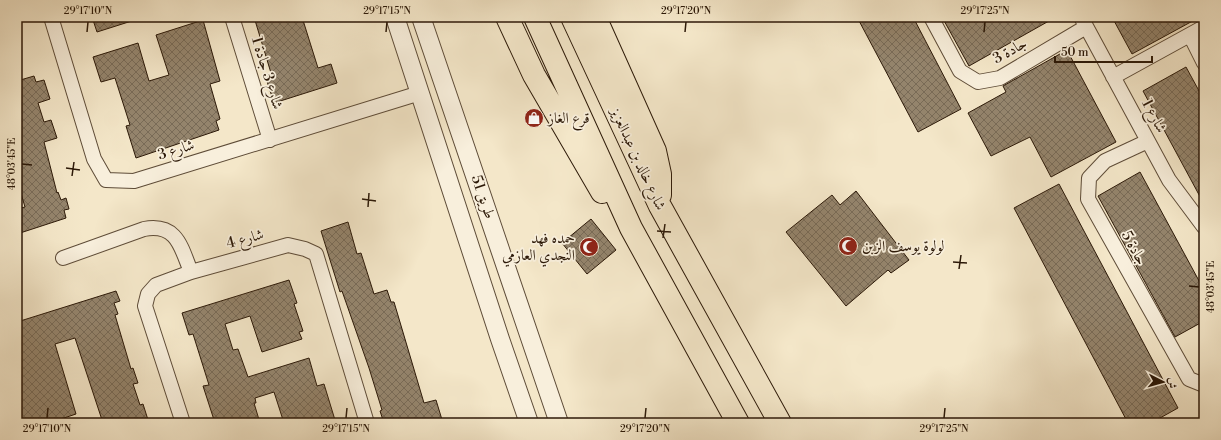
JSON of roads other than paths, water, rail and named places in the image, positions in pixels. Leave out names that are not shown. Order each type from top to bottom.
[{"type":"main road","points":[[507,17],[534,75],[589,173],[631,228]]},
{"type":"main road","points":[[535,17],[631,228],[738,423]]},
{"type":"main road","name":"شارع خالد بن عبدالعزيز","points":[[572,17],[660,206],[780,423]]},
{"type":"main road","points":[[595,17],[655,151],[660,174],[660,206]]},
{"type":"street","name":"شارع 3","points":[[51,17],[94,159],[106,180],[134,181],[420,93]]},
{"type":"street","name":"شارع 3 جادة 1","points":[[232,17],[270,140]]},
{"type":"street","name":"طريق 51","points":[[395,17],[491,312],[529,423]]},
{"type":"street","name":"طريق 51","points":[[421,17],[559,423]]},
{"type":"street","name":"جادة 3","points":[[931,17],[960,71],[978,82],[1000,78],[1084,22]]},
{"type":"street","name":"شارع 1","points":[[1084,22],[1169,180],[1204,226]]},
{"type":"street","points":[[1114,77],[1204,27]]},
{"type":"street","points":[[1190,35],[1204,63]]},
{"type":"street","name":"جادة 5","points":[[1148,141],[1105,161],[1088,178],[1088,199],[1189,379],[1204,385]]},
{"type":"street","points":[[63,258],[144,229],[155,227],[165,229],[174,235],[180,244],[191,272]]},
{"type":"street","name":"شارع 4","points":[[183,423],[145,306],[148,294],[156,285],[191,272],[288,245],[305,249],[316,254],[367,423]]},
{"type":"street","points":[[484,289],[511,280]]},
{"type":"street","points":[[491,312],[519,303]]},
{"type":"place","name":"قرع الغاز","points":[[534,118]]},
{"type":"place","name":"لولوة يوسف الزبن","points":[[848,246]]},
{"type":"place","name":"حمده فهد النجدي العازمي","points":[[589,247]]}]
